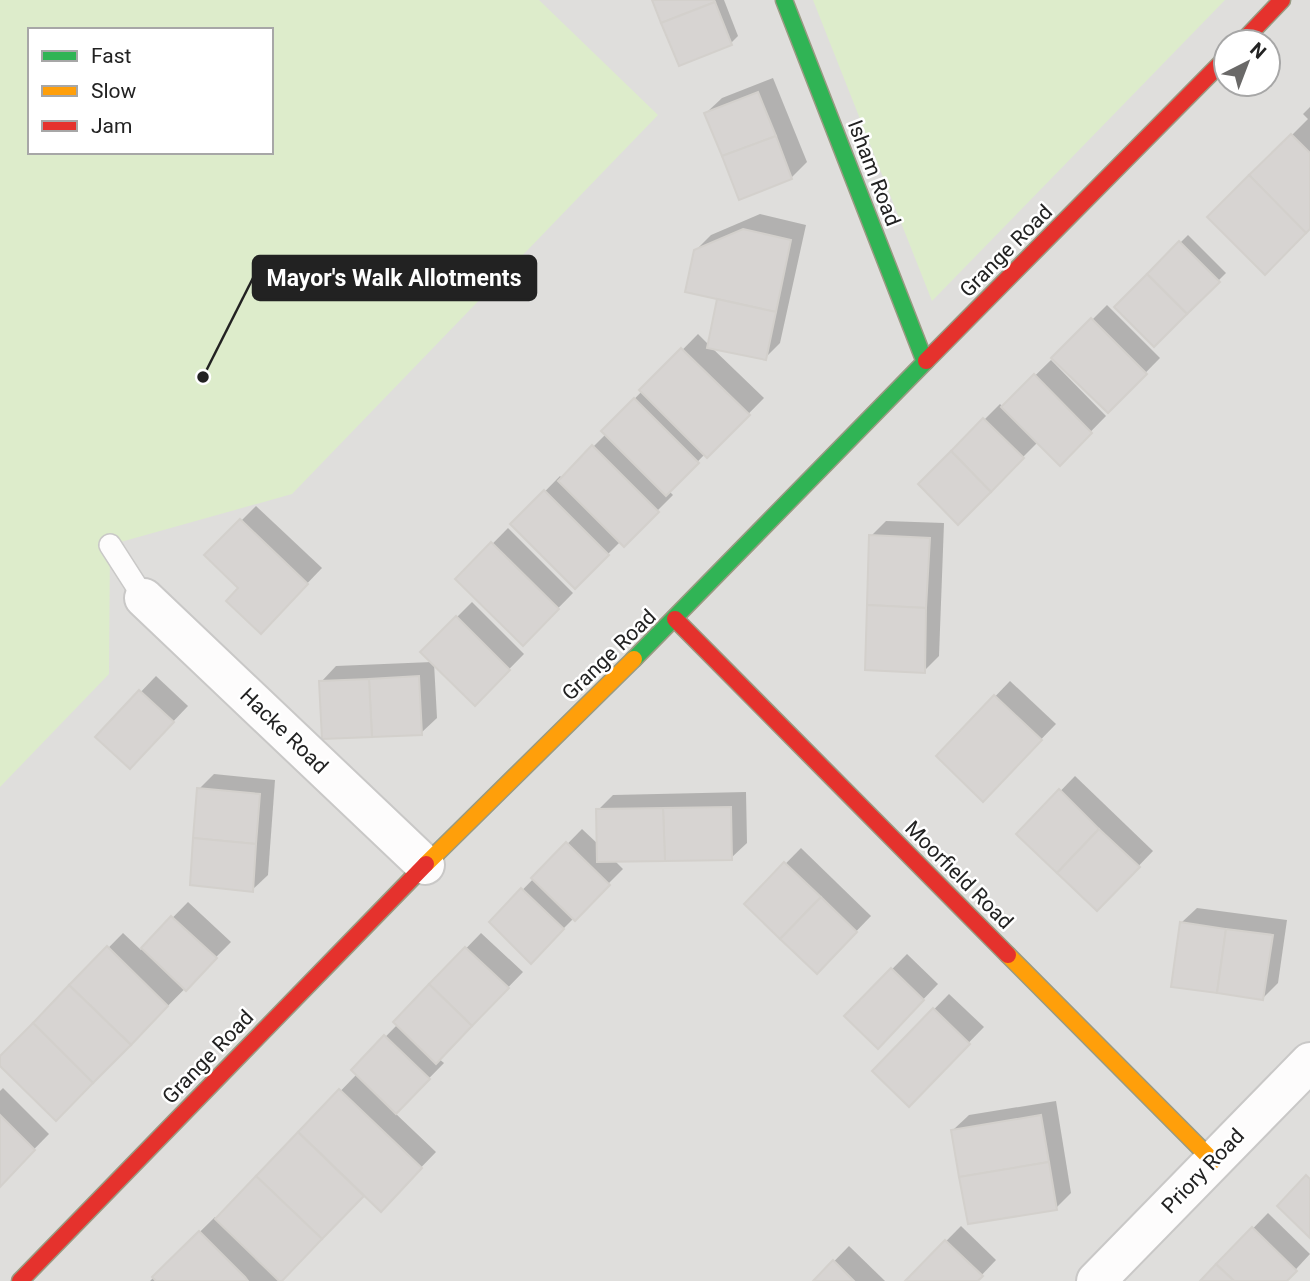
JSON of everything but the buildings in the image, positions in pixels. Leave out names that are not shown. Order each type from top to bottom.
[{"type":"street","name":"Isham Road","points":[[784,0],[925,362]]},
{"type":"street","points":[[1255,28],[1282,0]]},
{"type":"street","name":"Grange Road","points":[[20,1281],[425,865],[675,619],[1212,72]]},
{"type":"street","name":"Hacke Road","points":[[144,598],[425,865]]},
{"type":"street","name":"Moorfield Road","points":[[675,619],[1213,1161]]},
{"type":"street","name":"Priory Road","points":[[1096,1281],[1310,1062]]},
{"type":"lane","points":[[110,545],[144,598]]},
{"type":"shaded area","points":[[0,0],[1310,0],[1310,1281],[0,1281]]},
{"type":"green space","points":[[0,0],[539,0],[658,115],[292,494],[110,545],[109,674],[0,787]]},
{"type":"green space","points":[[813,0],[1225,0],[932,301]]},
{"type":"traffic: fast","points":[[784,0],[925,362]]},
{"type":"traffic: fast","points":[[634,659],[926,361]]},
{"type":"traffic: slow","points":[[426,864],[634,659]]},
{"type":"traffic: slow","points":[[1008,955],[1213,1161]]},
{"type":"traffic: jam","points":[[1255,28],[1282,0]]},
{"type":"traffic: jam","points":[[926,361],[1212,72]]},
{"type":"traffic: jam","points":[[675,619],[1008,955]]},
{"type":"traffic: jam","points":[[20,1281],[426,864]]},
{"type":"place","name":"Mayor's Walk Allotments","points":[[203,377]]}]
